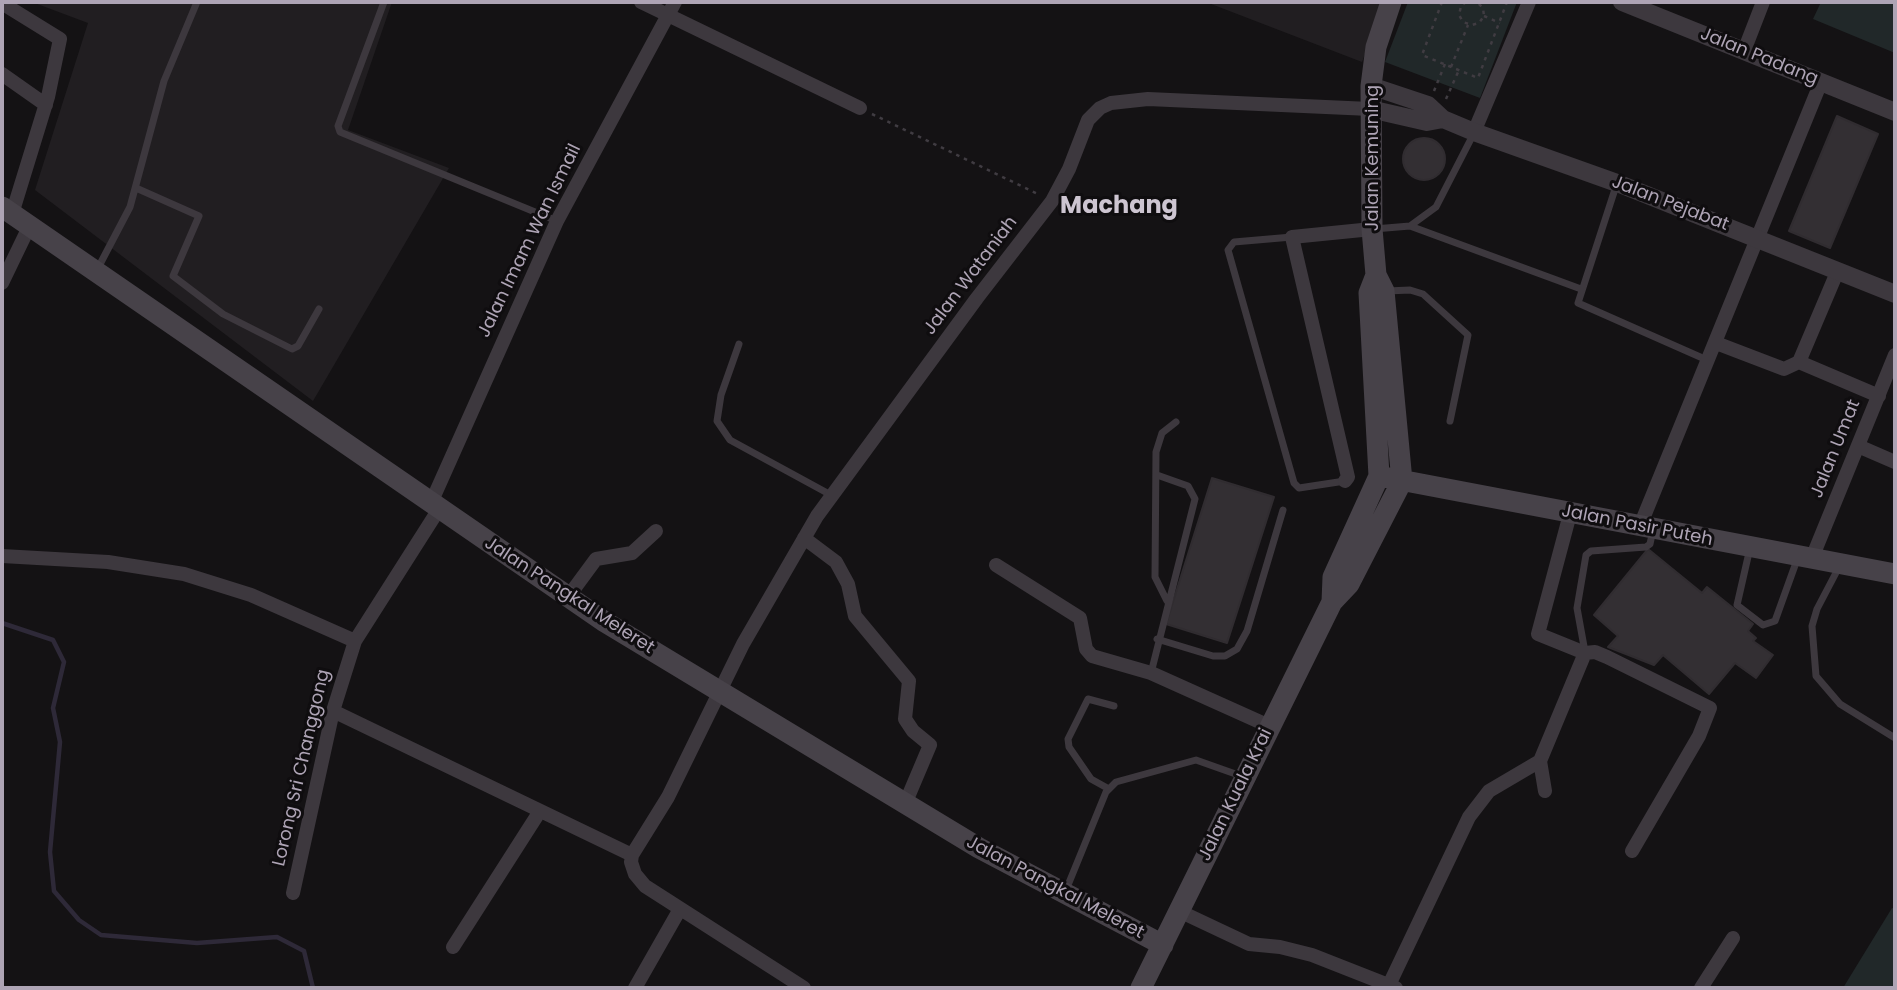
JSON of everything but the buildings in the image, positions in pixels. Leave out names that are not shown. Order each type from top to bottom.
[{"type":"main road","name":"Jalan Kemuning","points":[[1379,476],[1370,109],[1376,47],[1391,2]]},
{"type":"main road","name":"Jalan Pangkal Meleret","points":[[14,216],[568,597],[718,692],[905,804],[1065,894],[1163,945]]},
{"type":"main road","name":"Jalan Kemuning","points":[[1376,286],[1402,481]]},
{"type":"main road","name":"Jalan Pasir Puteh","points":[[1379,476],[1895,574]]},
{"type":"main road","name":"Jalan Kuala Krai","points":[[1332,602],[1332,577],[1379,476]]},
{"type":"main road","name":"Jalan Kuala Krai","points":[[1140,988],[1332,602],[1349,584],[1402,481]]},
{"type":"street","points":[[641,2],[672,8],[860,108]]},
{"type":"street","points":[[1474,132],[1529,2]]},
{"type":"street","name":"Jalan Padang","points":[[1622,2],[1895,113]]},
{"type":"street","points":[[1744,51],[1763,2]]},
{"type":"street","points":[[2,283],[14,216],[46,105],[60,39],[5,5]]},
{"type":"street","name":"Jalan Imam Wan Ismail","points":[[435,506],[557,221],[672,8]]},
{"type":"street","points":[[2,74],[46,105]]},
{"type":"street","points":[[1646,528],[1716,343],[1821,82]]},
{"type":"street","name":"Jalan Pejabat","points":[[1371,86],[1437,113],[1474,132],[1760,238],[1895,294]]},
{"type":"street","name":"Jalan Wataniah","points":[[632,855],[668,797],[718,692],[804,538],[831,495],[1052,201],[1069,169],[1088,120],[1100,108],[1111,103],[1148,99],[1370,109]]},
{"type":"street","name":"Jalan Pejabat","points":[[1370,109],[1427,122],[1437,113]]},
{"type":"street","points":[[1345,481],[1348,477],[1292,237],[1372,229]]},
{"type":"street","points":[[1716,343],[1784,369],[1799,362],[1838,270]]},
{"type":"street","name":"Jalan Umat","points":[[1805,557],[1858,446],[1878,396],[1890,383],[1895,355]]},
{"type":"street","points":[[1799,362],[1878,396]]},
{"type":"street","points":[[1858,446],[1895,462]]},
{"type":"street","name":"Lorong Sri Changgong","points":[[293,893],[333,711],[355,641],[435,506]]},
{"type":"street","points":[[1570,513],[1537,632],[1585,653],[1595,652],[1607,657],[1710,708],[1699,736],[1632,851]]},
{"type":"street","points":[[568,597],[596,559],[632,553],[656,531]]},
{"type":"street","points":[[804,538],[836,562],[848,584],[855,616],[909,681],[905,719],[913,732],[930,745],[905,804]]},
{"type":"street","points":[[2,556],[108,562],[184,574],[251,595],[355,641]]},
{"type":"street","points":[[996,565],[1080,618],[1086,649],[1092,656],[1151,673],[1269,726]]},
{"type":"street","points":[[1545,792],[1540,761],[1585,653]]},
{"type":"street","points":[[333,711],[632,855],[632,868],[640,880],[680,909],[804,988]]},
{"type":"street","points":[[1179,911],[1249,944],[1280,947],[1312,955],[1392,987],[1465,825],[1486,795],[1540,761]]},
{"type":"street","points":[[453,947],[540,811]]},
{"type":"street","points":[[635,988],[680,909]]},
{"type":"street","points":[[1701,988],[1733,937]]},
{"type":"lane","points":[[96,272],[136,188],[164,81],[197,2]]},
{"type":"lane","points":[[384,2],[338,126],[340,132],[557,221]]},
{"type":"lane","points":[[1410,226],[1437,207],[1474,132]]},
{"type":"lane","points":[[1617,183],[1581,289],[1578,301],[1581,307],[1709,361]]},
{"type":"lane","points":[[136,188],[199,216],[172,275],[223,314],[292,349],[298,346],[319,309]]},
{"type":"lane","points":[[1372,229],[1410,226],[1581,289]]},
{"type":"lane","points":[[1292,237],[1234,242],[1228,250],[1294,484],[1299,488],[1345,481]]},
{"type":"lane","points":[[1376,286],[1423,294],[1468,335],[1450,421]]},
{"type":"lane","points":[[739,344],[721,395],[717,421],[730,440],[831,495]]},
{"type":"lane","points":[[1167,601],[1155,577],[1157,442],[1162,433],[1176,422]]},
{"type":"lane","points":[[1151,673],[1157,639],[1195,499],[1188,486],[1157,475]]},
{"type":"lane","points":[[1157,639],[1213,656],[1225,656],[1237,649],[1247,631],[1283,510]]},
{"type":"lane","points":[[1585,653],[1577,615],[1586,555],[1591,551],[1646,547],[1650,544],[1646,528]]},
{"type":"lane","points":[[1750,547],[1737,605],[1763,625],[1775,621],[1805,557]]},
{"type":"lane","points":[[1841,564],[1817,609],[1812,626],[1816,676],[1840,704],[1895,738]]},
{"type":"lane","points":[[1109,789],[1091,779],[1068,745],[1068,739],[1087,699],[1114,706]]},
{"type":"lane","points":[[1065,894],[1109,789],[1123,779],[1196,760],[1245,777]]},
{"type":"path","points":[[1443,2],[1422,55],[1478,78],[1507,2]]},
{"type":"path","points":[[1466,2],[1461,6],[1459,15],[1468,24]]},
{"type":"path","points":[[1468,24],[1479,23],[1484,16],[1483,8],[1477,2]]},
{"type":"path","points":[[1484,16],[1516,29]]},
{"type":"path","points":[[1451,67],[1468,24]]},
{"type":"path","points":[[1437,113],[1445,64]]},
{"type":"path","points":[[1437,113],[1459,70]]},
{"type":"path","points":[[860,108],[1052,201]]},
{"type":"shaded area","points":[[32,2],[392,2],[348,130],[449,168],[313,401],[35,190],[88,23]]},
{"type":"shaded area","points":[[1206,2],[1385,2],[1362,62]]},
{"type":"shaded area","points":[[1408,2],[1517,2],[1480,98],[1385,62]]},
{"type":"shaded area","points":[[1821,2],[1895,2],[1895,53],[1813,19]]},
{"type":"shaded area","points":[[1892,908],[1895,909],[1895,988],[1843,988]]},
{"type":"waterway","points":[[2,623],[53,640],[64,662],[53,708],[60,742],[50,852],[54,891],[79,920],[101,935],[197,943],[277,937],[304,951],[313,988]]},
{"type":"district","name":"Machang","points":[[1119,207]]}]
